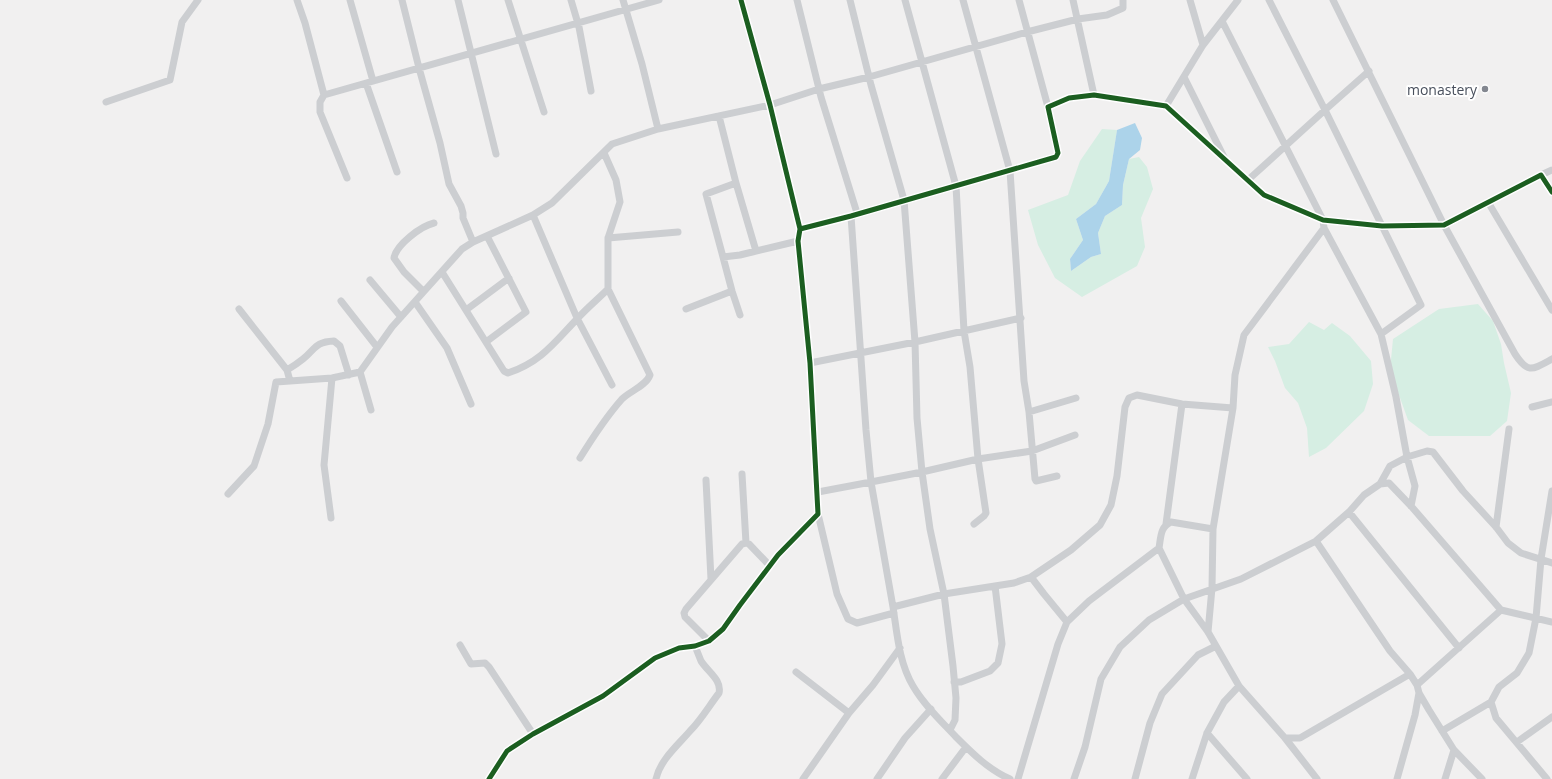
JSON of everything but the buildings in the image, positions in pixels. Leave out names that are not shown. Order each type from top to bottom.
[{"type":"street","points":[[106,102],[170,80],[182,22],[198,0]]},
{"type":"street","points":[[297,0],[305,23],[324,95]]},
{"type":"street","points":[[350,0],[373,81]]},
{"type":"street","points":[[402,0],[440,143],[449,184],[461,206],[463,218],[473,242]]},
{"type":"street","points":[[458,0],[496,154]]},
{"type":"street","points":[[508,0],[544,112]]},
{"type":"street","points":[[571,0],[578,24],[591,91]]},
{"type":"street","points":[[623,0],[642,64],[658,129]]},
{"type":"street","points":[[347,178],[320,112],[320,102],[324,95],[659,0]]},
{"type":"street","points":[[741,0],[770,105],[800,229],[798,241],[810,363],[818,514],[837,594],[848,618],[857,623],[944,594],[1014,583],[1032,577],[1071,550],[1100,526],[1111,505],[1117,476],[1125,407],[1129,398],[1137,395],[1182,404],[1233,408]]},
{"type":"street","points":[[797,0],[819,89],[854,215],[861,353],[871,482],[903,662],[913,686],[950,730],[966,747],[998,774],[1010,779]]},
{"type":"street","points":[[850,0],[869,77],[904,200],[915,342],[917,418],[922,472],[930,529],[944,594],[956,698],[955,720],[950,730]]},
{"type":"street","points":[[905,0],[923,61],[956,186],[964,331],[970,366],[978,459],[986,513],[974,524]]},
{"type":"street","points":[[963,0],[1010,171],[1024,381],[1029,412],[1034,479],[1036,481],[1057,476]]},
{"type":"street","points":[[800,229],[1056,157],[1058,153],[1048,107],[1019,0]]},
{"type":"street","points":[[1073,0],[1094,95]]},
{"type":"street","points":[[228,494],[254,466],[268,424],[276,382],[332,378],[360,372],[400,317],[462,249],[473,242],[533,216],[552,204],[612,144],[658,129],[770,105],[819,89],[869,77],[1027,32],[1078,19],[1107,15],[1123,8],[1123,0]]},
{"type":"street","points":[[1190,0],[1203,45]]},
{"type":"street","points":[[1166,106],[1203,45],[1238,0]]},
{"type":"street","points":[[1269,0],[1421,305],[1381,334]]},
{"type":"street","points":[[1334,0],[1444,225],[1515,354],[1523,366],[1528,369],[1535,368],[1552,359]]},
{"type":"street","points":[[1222,21],[1381,334],[1415,486],[1411,506]]},
{"type":"street","points":[[1248,180],[1369,71]]},
{"type":"street","points":[[1184,77],[1227,161]]},
{"type":"street","points":[[366,83],[397,172]]},
{"type":"street","points":[[1048,107],[1069,98],[1094,95],[1166,106],[1264,195],[1324,224],[1382,226],[1444,225],[1552,170]]},
{"type":"street","points":[[719,116],[736,183],[756,251]]},
{"type":"street","points":[[580,458],[605,419],[623,398],[646,382],[650,375],[608,289],[608,238],[620,202],[616,180],[604,153]]},
{"type":"street","points":[[1541,175],[1552,192]]},
{"type":"street","points":[[736,183],[706,194],[732,291],[740,315]]},
{"type":"street","points":[[1488,202],[1552,310]]},
{"type":"street","points":[[533,216],[577,318],[612,385]]},
{"type":"street","points":[[423,291],[404,272],[394,258],[395,253],[416,232],[425,225],[434,223]]},
{"type":"street","points":[[1208,632],[1212,588],[1213,529],[1233,408],[1235,375],[1244,335],[1324,224]]},
{"type":"street","points":[[608,238],[678,232]]},
{"type":"street","points":[[486,342],[526,312],[487,236]]},
{"type":"street","points":[[723,257],[798,241]]},
{"type":"street","points":[[442,272],[504,371],[508,373],[516,371],[541,357],[577,318],[608,289]]},
{"type":"street","points":[[466,310],[509,278]]},
{"type":"street","points":[[370,280],[400,317]]},
{"type":"street","points":[[686,309],[732,291]]},
{"type":"street","points":[[341,300],[377,347]]},
{"type":"street","points":[[414,302],[447,348],[471,404]]},
{"type":"street","points":[[239,309],[287,370],[290,381]]},
{"type":"street","points":[[810,363],[915,342],[1020,318]]},
{"type":"street","points":[[287,370],[304,359],[313,348],[325,342],[334,341],[340,346],[348,375]]},
{"type":"street","points":[[360,372],[371,410]]},
{"type":"street","points":[[331,518],[324,465],[332,378]]},
{"type":"street","points":[[1029,412],[1076,398]]},
{"type":"street","points":[[1532,407],[1552,402]]},
{"type":"street","points":[[1182,404],[1166,524],[1162,529],[1159,548],[1184,599],[1208,632],[1239,686],[1285,738],[1317,779]]},
{"type":"street","points":[[1496,527],[1509,429]]},
{"type":"street","points":[[818,492],[922,472],[978,459],[1032,451],[1075,435]]},
{"type":"street","points":[[1074,779],[1101,679],[1120,647],[1149,620],[1184,599],[1241,579],[1316,541],[1349,512],[1364,495],[1380,484],[1390,466],[1408,457],[1427,451],[1433,452],[1463,491],[1496,527],[1508,543],[1521,553],[1552,563]]},
{"type":"street","points":[[742,474],[746,543],[770,566]]},
{"type":"street","points":[[706,480],[711,579]]},
{"type":"street","points":[[1380,484],[1389,483],[1411,506],[1501,610],[1552,622]]},
{"type":"street","points":[[1442,731],[1491,702],[1499,688],[1517,673],[1529,654],[1536,618],[1541,559],[1552,491]]},
{"type":"street","points":[[1349,512],[1459,648]]},
{"type":"street","points":[[489,779],[507,752],[533,734],[603,696],[656,658],[679,648],[695,646],[709,641],[723,630],[778,555],[818,514]]},
{"type":"street","points":[[1166,524],[1171,522],[1213,529]]},
{"type":"street","points":[[1316,541],[1390,652],[1410,674],[1417,685],[1419,693],[1454,750],[1482,779]]},
{"type":"street","points":[[709,641],[685,617],[684,613],[711,579],[742,544],[746,543]]},
{"type":"street","points":[[1018,779],[1058,644],[1067,622],[1089,601],[1159,548]]},
{"type":"street","points":[[1032,577],[1067,622]]},
{"type":"street","points":[[954,682],[961,682],[990,671],[998,663],[1002,644],[995,586]]},
{"type":"street","points":[[1417,685],[1501,610]]},
{"type":"street","points":[[460,645],[471,664],[485,663],[489,667],[533,734]]},
{"type":"street","points":[[656,779],[657,774],[669,754],[691,730],[719,694],[720,687],[718,682],[702,661],[695,646]]},
{"type":"street","points":[[1136,779],[1150,723],[1162,694],[1198,655],[1216,646]]},
{"type":"street","points":[[803,779],[849,713],[874,685],[900,648]]},
{"type":"street","points":[[796,672],[849,713]]},
{"type":"street","points":[[1285,738],[1300,738],[1410,674]]},
{"type":"street","points":[[1192,779],[1207,733],[1224,702],[1239,686]]},
{"type":"street","points":[[1397,779],[1415,715],[1419,693]]},
{"type":"street","points":[[1491,702],[1496,718],[1547,779]]},
{"type":"street","points":[[877,779],[905,738],[931,709]]},
{"type":"street","points":[[1517,742],[1552,718]]},
{"type":"street","points":[[1207,733],[1247,779]]},
{"type":"street","points":[[942,779],[966,747]]},
{"type":"street","points":[[1445,779],[1454,750]]},
{"type":"green space","points":[[1102,129],[1117,130],[1109,181],[1096,204],[1076,219],[1083,240],[1070,259],[1071,271],[1091,257],[1101,254],[1098,233],[1105,216],[1122,205],[1123,185],[1129,159],[1139,157],[1147,167],[1153,189],[1141,218],[1145,247],[1137,266],[1082,297],[1055,278],[1038,245],[1028,210],[1068,195],[1080,161]]},
{"type":"green space","points":[[1478,304],[1493,321],[1501,344],[1511,393],[1507,421],[1490,436],[1429,436],[1408,420],[1390,370],[1393,339],[1439,309]]},
{"type":"green space","points":[[1309,322],[1324,330],[1332,323],[1350,336],[1371,361],[1373,384],[1364,411],[1326,448],[1309,457],[1307,428],[1298,403],[1285,388],[1268,347],[1289,344]]},
{"type":"water","points":[[1135,123],[1142,138],[1140,150],[1129,159],[1123,185],[1122,205],[1105,216],[1098,233],[1101,254],[1091,257],[1071,271],[1070,259],[1083,240],[1076,219],[1096,204],[1109,181],[1117,130]]},
{"type":"cycle path","points":[[489,779],[507,751],[533,734],[603,696],[655,658],[679,648],[695,646],[709,641],[723,629],[778,555],[818,514],[810,363],[798,241],[800,229],[770,105],[741,0]]},
{"type":"cycle path","points":[[800,229],[851,216],[1056,157],[1058,153],[1048,107],[1069,98],[1094,95],[1166,106],[1264,195],[1323,220],[1382,226],[1444,225],[1541,175],[1552,192]]},
{"type":"place","name":"monastery","points":[[1485,89]]}]
